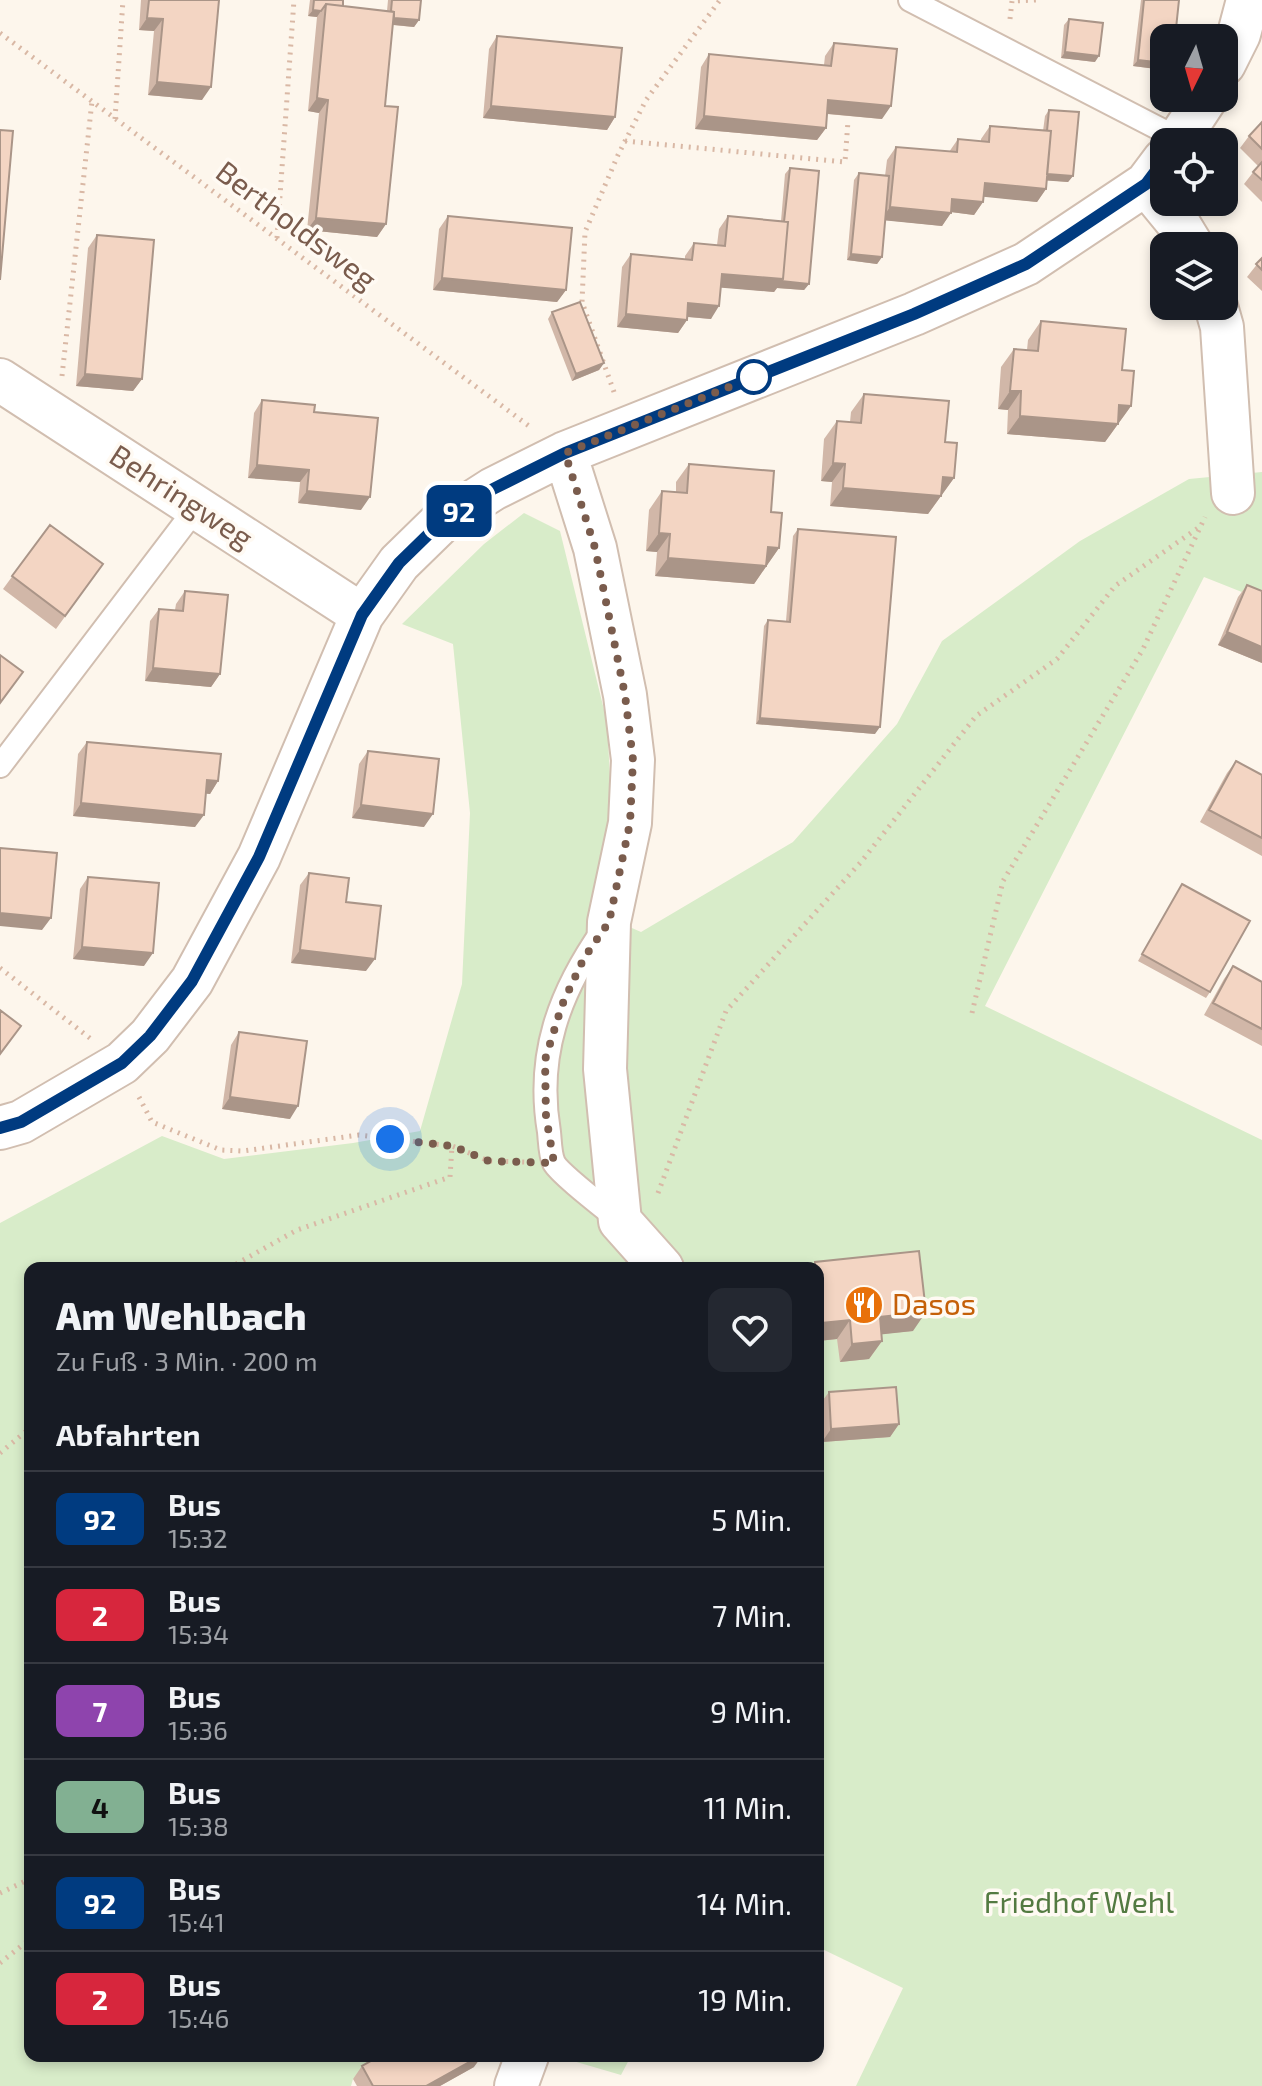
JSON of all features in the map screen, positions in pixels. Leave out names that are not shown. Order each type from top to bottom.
[{"type":"street","points":[[1238,36],[1248,0]]},
{"type":"street","points":[[0,1128],[21,1122],[122,1063],[158,1025],[192,981],[259,857],[362,615],[399,563],[440,523],[493,489],[565,453],[914,314],[1026,264],[1150,169]]},
{"type":"street","points":[[1220,320],[1233,493]]},
{"type":"street","name":"Behringweg","points":[[0,380],[362,615]]},
{"type":"street","points":[[565,453],[595,548],[625,695],[633,760],[630,823],[609,922],[605,1069],[641,1244]]},
{"type":"street","points":[[516,2086],[525,2062]]},
{"type":"lane","points":[[910,0],[1150,146]]},
{"type":"lane","points":[[0,766],[197,507]]},
{"type":"lane","points":[[609,922],[584,958],[562,1005],[545,1060],[546,1116],[554,1163],[641,1244]]},
{"type":"path","points":[[115,119],[123,0]]},
{"type":"path","points":[[277,239],[294,0]]},
{"type":"path","points":[[627,428],[582,302],[585,232],[646,100],[720,0]]},
{"type":"path","name":"Bertholdsweg","points":[[0,33],[565,453]]},
{"type":"path","points":[[58,417],[92,101]]},
{"type":"path","points":[[625,141],[845,162],[848,121]]},
{"type":"path","points":[[641,1244],[726,1011],[861,862],[976,716],[1057,659],[1115,586],[1198,528],[1143,649],[1003,881],[972,1013]]},
{"type":"path","points":[[0,968],[122,1063],[152,1122],[221,1150],[243,1151],[359,1135],[452,1146],[489,1161],[554,1163]]},
{"type":"path","points":[[240,1262],[297,1230],[450,1177],[452,1146]]},
{"type":"path","points":[[0,1453],[24,1433]]},
{"type":"path","points":[[0,1893],[24,1882]]},
{"type":"path","points":[[0,1963],[24,1944]]},
{"type":"green space","name":"Friedhof Wehl","points":[[1262,472],[1262,600],[1204,577],[985,1006],[1262,1140],[1262,2086],[856,2086],[903,1988],[824,1950],[824,1262],[24,1262],[24,2062],[383,2062],[353,2079],[351,2086],[0,2086],[0,1223],[162,1136],[224,1159],[353,1143],[420,1131],[462,984],[470,813],[453,644],[402,624],[484,544],[524,513],[560,531],[607,722],[612,814],[593,911],[641,932],[793,842],[897,724],[942,641],[1080,541],[1189,479]]},
{"type":"green space","points":[[577,2062],[628,2062],[621,2075]]},
{"type":"building","points":[[149,0],[219,0],[211,87],[157,82],[163,19],[147,18]]},
{"type":"building","points":[[314,0],[343,0],[343,6],[326,4],[321,11],[313,10]]},
{"type":"building","points":[[392,0],[421,0],[419,20],[394,18]]},
{"type":"building","points":[[1144,0],[1179,0],[1176,24],[1150,24],[1150,61],[1138,60]]},
{"type":"building","points":[[326,4],[394,12],[385,106],[398,107],[386,224],[316,218],[328,100],[317,98]]},
{"type":"building","points":[[1069,19],[1103,23],[1099,56],[1065,52]]},
{"type":"building","points":[[497,36],[622,48],[615,117],[491,106]]},
{"type":"building","points":[[834,43],[897,49],[891,106],[828,100],[826,128],[704,116],[709,54],[831,66]]},
{"type":"building","points":[[1049,110],[1079,112],[1073,176],[1047,174],[1051,131],[1047,131]]},
{"type":"building","points":[[1262,122],[1262,149],[1249,136]]},
{"type":"building","points":[[990,126],[1051,131],[1046,189],[985,183],[983,202],[952,199],[951,213],[890,207],[896,147],[957,152],[958,139],[989,142]]},
{"type":"building","points":[[0,130],[13,131],[0,280]]},
{"type":"building","points":[[1262,162],[1262,180],[1253,172]]},
{"type":"building","points":[[790,168],[819,171],[809,284],[781,281]]},
{"type":"building","points":[[859,173],[889,176],[882,257],[851,254]]},
{"type":"building","points":[[448,216],[572,228],[566,290],[442,278]]},
{"type":"building","points":[[728,216],[788,222],[783,279],[722,274],[719,306],[688,303],[687,320],[626,314],[631,254],[692,260],[694,243],[725,246]]},
{"type":"building","points":[[97,235],[154,240],[142,379],[85,374]]},
{"type":"building","points":[[580,302],[604,363],[576,374],[552,312]]},
{"type":"building","points":[[1041,321],[1126,329],[1122,370],[1134,371],[1131,406],[1119,405],[1118,424],[1020,416],[1021,391],[1010,391],[1014,349],[1038,351]]},
{"type":"building","points":[[864,394],[949,401],[945,442],[957,443],[954,478],[943,477],[941,496],[843,488],[845,464],[833,463],[837,421],[861,423]]},
{"type":"building","points":[[262,400],[315,405],[314,412],[378,418],[370,497],[307,491],[309,470],[257,465]]},
{"type":"building","points":[[689,464],[774,471],[771,512],[782,513],[779,548],[768,547],[766,566],[668,558],[670,534],[659,533],[662,491],[687,493]]},
{"type":"building","points":[[50,525],[103,564],[65,616],[12,576]]},
{"type":"building","points":[[798,529],[896,537],[880,727],[760,718],[768,620],[790,622]]},
{"type":"building","points":[[1247,585],[1262,591],[1262,647],[1227,632]]},
{"type":"building","points":[[185,591],[228,595],[220,674],[153,668],[159,609],[183,611]]},
{"type":"building","points":[[0,655],[23,672],[0,703]]},
{"type":"building","points":[[87,742],[221,754],[218,781],[207,780],[204,815],[81,803]]},
{"type":"building","points":[[368,751],[439,759],[433,814],[361,805]]},
{"type":"building","points":[[1236,761],[1262,775],[1262,838],[1209,810]]},
{"type":"building","points":[[0,848],[57,853],[51,918],[0,913]]},
{"type":"building","points":[[309,873],[349,878],[346,902],[381,906],[375,959],[300,950]]},
{"type":"building","points":[[88,877],[159,883],[153,953],[82,947]]},
{"type":"building","points":[[1182,884],[1250,921],[1210,992],[1142,954]]},
{"type":"building","points":[[1233,966],[1262,982],[1262,1029],[1213,1003]]},
{"type":"building","points":[[0,1010],[21,1026],[0,1054]]},
{"type":"building","points":[[239,1032],[307,1041],[298,1106],[230,1097]]},
{"type":"building","name":"Dasos","points":[[919,1251],[926,1312],[880,1317],[882,1341],[852,1344],[850,1320],[824,1323],[824,1262],[815,1262]]},
{"type":"building","points":[[896,1387],[899,1424],[831,1429],[829,1392]]},
{"type":"building","points":[[369,2062],[469,2062],[426,2086],[373,2086],[362,2066]]},
{"type":"bus line","name":"92","points":[[0,1128],[21,1122],[122,1063],[150,1036],[192,981],[259,857],[362,615],[399,563],[440,523],[493,489],[565,453],[914,314],[1026,264],[1150,179]]},
{"type":"place","name":"Dasos","points":[[864,1305]]},
{"type":"route","points":[[390,1139],[452,1146],[489,1161],[554,1163],[546,1116],[545,1060],[562,1005],[584,958],[609,922],[630,823],[633,760],[625,695],[595,548],[565,453],[754,377]]}]
